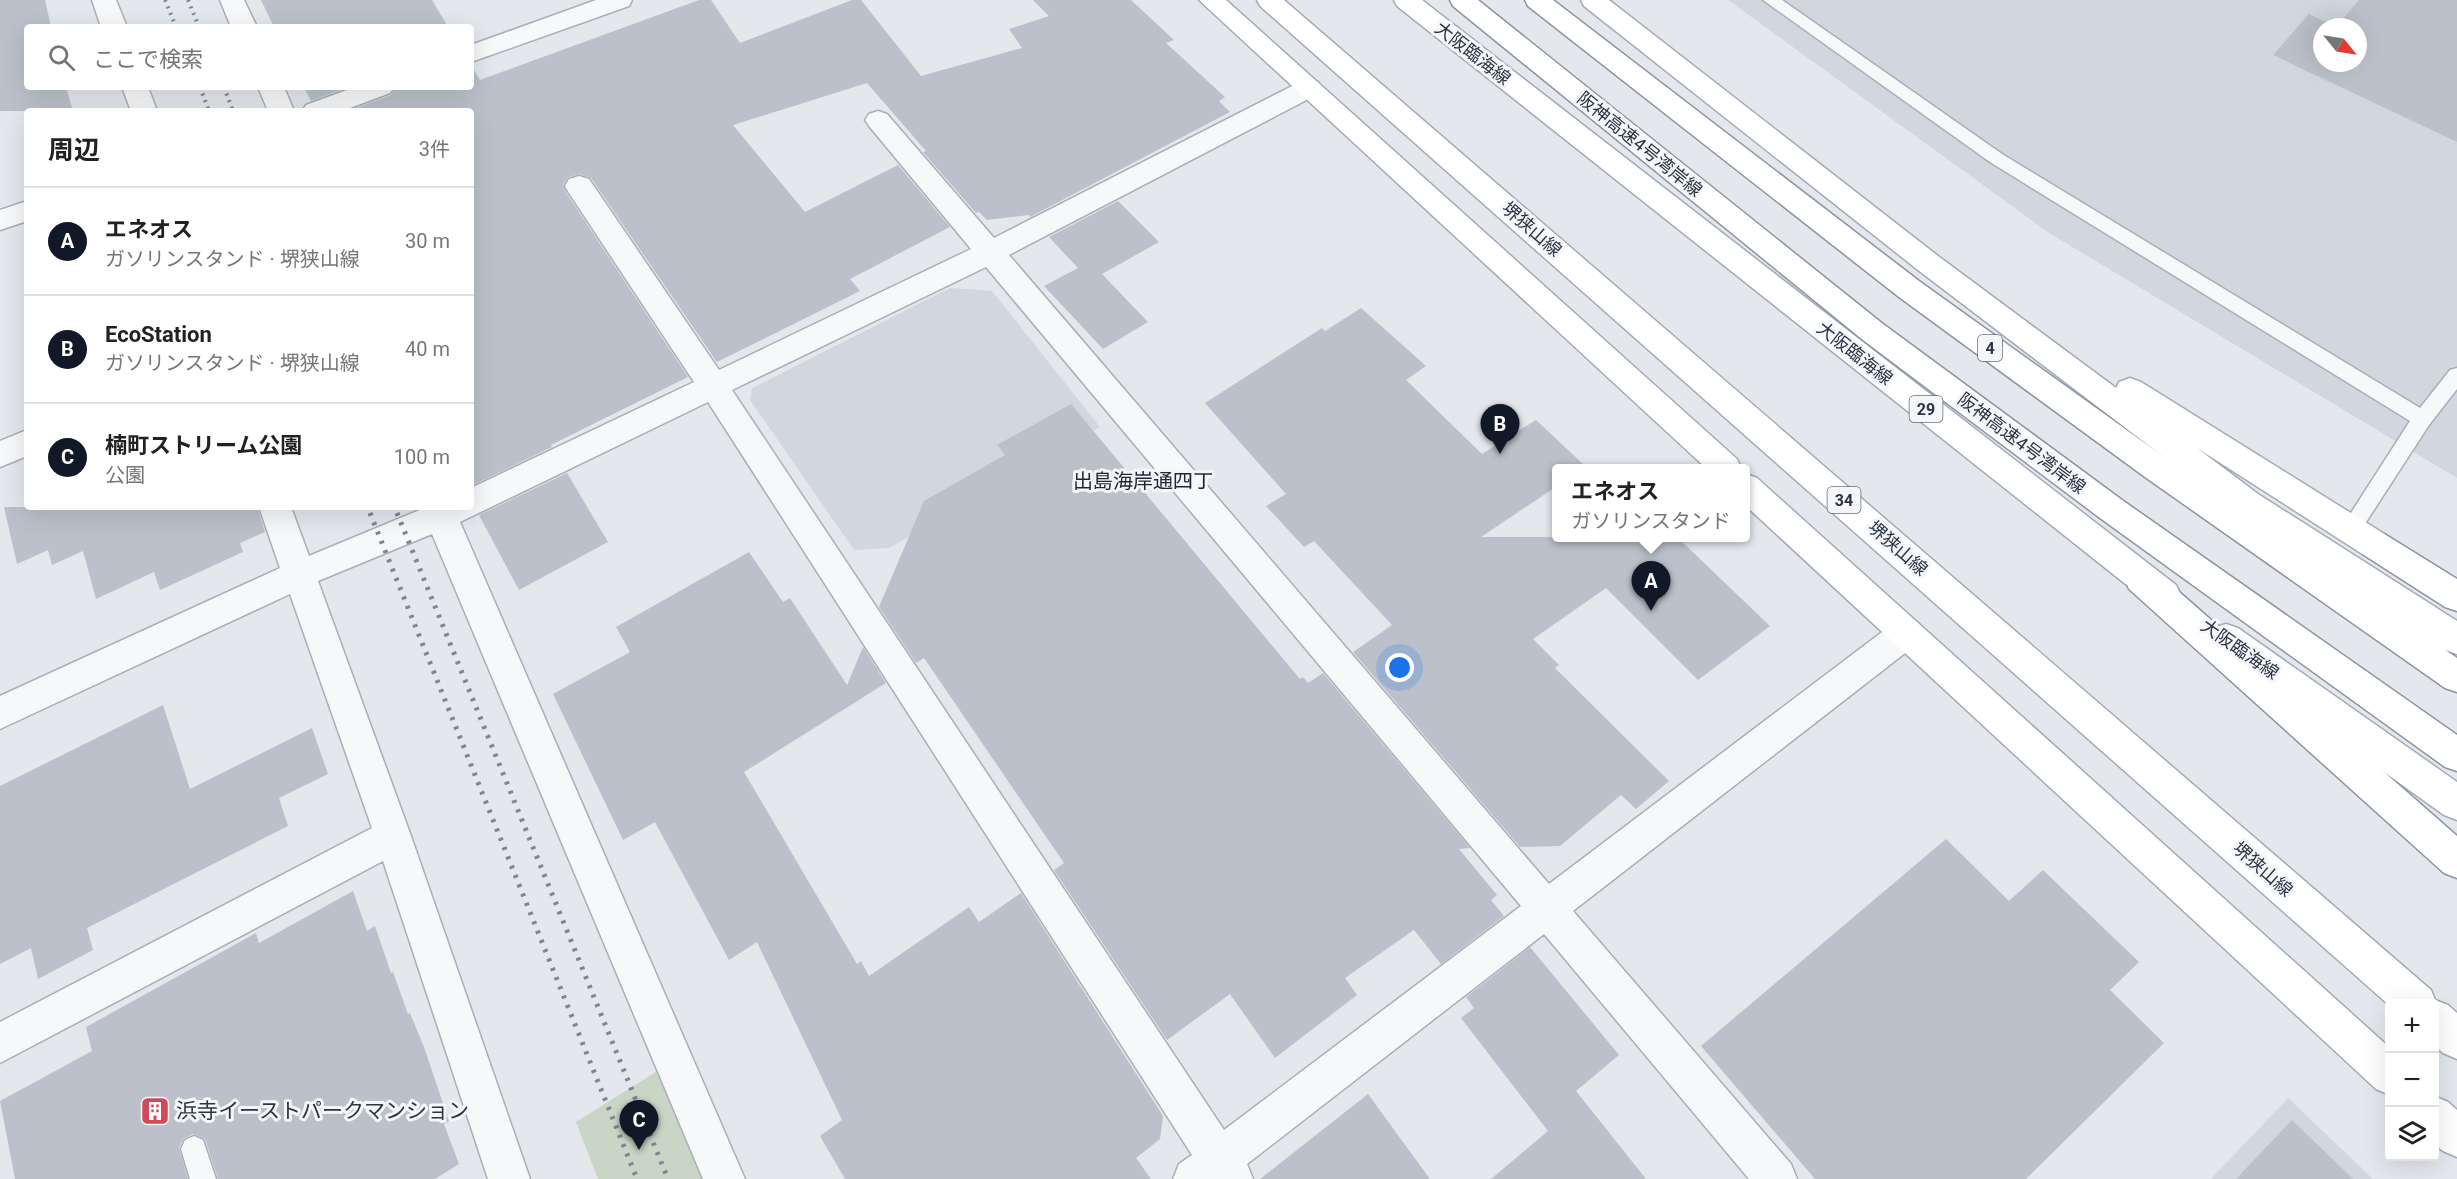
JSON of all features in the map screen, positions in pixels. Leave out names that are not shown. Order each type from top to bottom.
[{"type":"main road","points":[[1211,0],[1722,464]]},
{"type":"main road","name":"堺狭山線","points":[[1269,0],[2411,999]]},
{"type":"main road","name":"大阪臨海線","points":[[1406,0],[2141,579],[2457,803]]},
{"type":"main road","name":"阪神高速4号湾岸線","points":[[1462,0],[1873,332],[2111,509],[2457,755]]},
{"type":"main road","name":"4","points":[[1538,0],[1909,289],[2156,468],[2457,677]]},
{"type":"main road","points":[[1593,0],[1928,263],[2247,503],[2457,639]]},
{"type":"main road","points":[[1928,263],[2457,597]]},
{"type":"main road","points":[[1750,491],[2385,1070]]},
{"type":"main road","points":[[2141,579],[2457,860]]},
{"type":"main road","points":[[2439,1023],[2457,1039]]},
{"type":"main road","points":[[2439,1121],[2457,1137]]},
{"type":"street","points":[[105,0],[113,24]]},
{"type":"street","points":[[232,0],[243,24]]},
{"type":"street","points":[[474,53],[620,0]]},
{"type":"street","points":[[474,498],[714,386],[989,253],[1309,88]]},
{"type":"street","points":[[136,90],[143,108]]},
{"type":"street","points":[[272,90],[280,108]]},
{"type":"street","points":[[323,108],[373,90]]},
{"type":"street","points":[[878,120],[1776,1179]]},
{"type":"street","points":[[579,186],[714,386],[1215,1172],[1546,909],[1906,633]]},
{"type":"street","points":[[0,220],[24,212]]},
{"type":"street","points":[[0,454],[24,444]]},
{"type":"street","points":[[276,510],[393,836],[498,1175]]},
{"type":"street","points":[[0,712],[298,575],[448,510]]},
{"type":"street","points":[[454,510],[724,1179]]},
{"type":"street","points":[[0,1043],[393,836]]},
{"type":"lane","points":[[1771,0],[1996,158],[2422,419]]},
{"type":"lane","points":[[2363,538],[2422,419],[2457,375]]},
{"type":"lane","points":[[194,1149],[203,1179]]},
{"type":"shaded area","points":[[1728,0],[2457,0],[2457,478],[2049,233]]},
{"type":"shaded area","points":[[950,288],[992,291],[1100,427],[889,548],[854,550],[750,400],[752,388]]},
{"type":"shaded area","points":[[2288,1098],[2373,1179],[2211,1179]]},
{"type":"green space","points":[[659,1070],[703,1179],[598,1179],[576,1122]]},
{"type":"building","points":[[0,0],[45,0],[50,24],[24,24],[24,90],[67,90],[72,108],[24,108],[24,111],[0,111]]},
{"type":"building","points":[[261,0],[432,0],[446,24],[273,24]]},
{"type":"building","points":[[699,0],[711,0],[740,43],[852,0],[861,0],[921,76],[1022,48],[1009,29],[1049,16],[1033,0],[1131,0],[1174,40],[1166,43],[1225,97],[1219,101],[1230,112],[1030,217],[1029,215],[987,220],[979,212],[976,213],[867,83],[733,125],[805,212],[898,165],[950,227],[850,279],[860,291],[717,362],[591,178],[580,174],[568,177],[563,185],[567,194],[688,377],[474,485],[474,108],[356,108],[391,95],[394,90],[474,90],[474,70],[480,80]]},
{"type":"building","points":[[2359,0],[2457,0],[2457,142],[2273,55],[2309,14],[2317,18],[2313,18],[2313,72],[2367,72],[2367,18],[2344,18]]},
{"type":"building","points":[[306,90],[340,90],[311,101]]},
{"type":"building","points":[[1118,201],[1159,242],[1102,274],[1148,322],[1103,349],[1044,286],[1078,268],[1049,237]]},
{"type":"building","points":[[1361,308],[1426,366],[1406,380],[1482,454],[1536,420],[1583,464],[1552,464],[1552,489],[1481,537],[1552,537],[1552,542],[1682,542],[1770,626],[1698,680],[1606,588],[1533,639],[1559,665],[1555,668],[1669,781],[1636,809],[1621,795],[1560,846],[1520,847],[1353,652],[1392,625],[1314,541],[1304,547],[1266,506],[1286,494],[1205,403],[1322,328],[1325,331]]},
{"type":"building","points":[[1071,404],[1300,679],[1303,677],[1308,683],[1323,673],[1470,848],[1459,849],[1497,895],[1491,900],[1504,916],[1441,964],[1414,930],[1345,978],[1357,995],[1275,1058],[1230,994],[1167,1040],[1054,870],[1064,863],[924,658],[916,663],[879,607],[924,501],[1005,455],[997,445]]},
{"type":"building","points":[[567,473],[608,542],[519,590],[479,515]]},
{"type":"building","points":[[4,507],[24,507],[24,510],[258,510],[265,532],[240,543],[243,552],[160,590],[154,572],[96,599],[83,551],[52,565],[48,550],[17,564]]},
{"type":"building","points":[[749,552],[783,602],[790,598],[847,685],[863,647],[886,683],[744,772],[857,964],[861,961],[869,976],[969,907],[979,922],[1021,893],[1163,1116],[1160,1139],[1136,1158],[1151,1179],[845,1179],[820,1136],[842,1120],[757,942],[729,960],[655,822],[623,840],[553,694],[630,652],[616,627]]},
{"type":"building","points":[[163,705],[190,789],[312,728],[328,774],[279,798],[288,826],[87,928],[93,950],[38,979],[31,948],[0,964],[0,786]]},
{"type":"building","points":[[1946,839],[2009,901],[2043,870],[2139,962],[2110,990],[2164,1043],[2026,1179],[1815,1179],[1701,1046]]},
{"type":"building","points":[[353,891],[367,931],[375,926],[391,973],[393,972],[408,1014],[410,1013],[424,1047],[449,1121],[444,1124],[459,1164],[435,1179],[218,1179],[205,1139],[193,1134],[183,1139],[179,1148],[188,1179],[15,1179],[0,1101],[92,1051],[86,1027],[256,933],[259,943]]},
{"type":"building","points":[[1530,947],[1619,1055],[1576,1091],[1646,1179],[1491,1179],[1548,1131],[1461,1018],[1474,1008],[1466,997]]},
{"type":"building","points":[[1368,1094],[1430,1179],[1260,1179]]},
{"type":"building","points":[[2292,1120],[2353,1179],[2236,1179]]},
{"type":"railway","points":[[165,0],[175,24]]},
{"type":"railway","points":[[188,0],[198,24]]},
{"type":"railway","points":[[201,90],[208,108]]},
{"type":"railway","points":[[225,90],[232,108]]},
{"type":"railway","points":[[369,510],[371,514]]},
{"type":"railway","points":[[396,510],[398,514]]},
{"type":"railway","points":[[370,513],[637,1179]]},
{"type":"railway","points":[[397,513],[668,1179]]},
{"type":"place","name":"EcoStation","points":[[1500,454]]},
{"type":"place","name":"エネオス","points":[[1651,611]]},
{"type":"place","name":"浜寺イーストパークマンション","points":[[155,1111]]},
{"type":"place","name":"楠町ストリーム公園","points":[[639,1150]]},
{"type":"district","name":"出島海岸通四丁","points":[[1143,481]]}]
